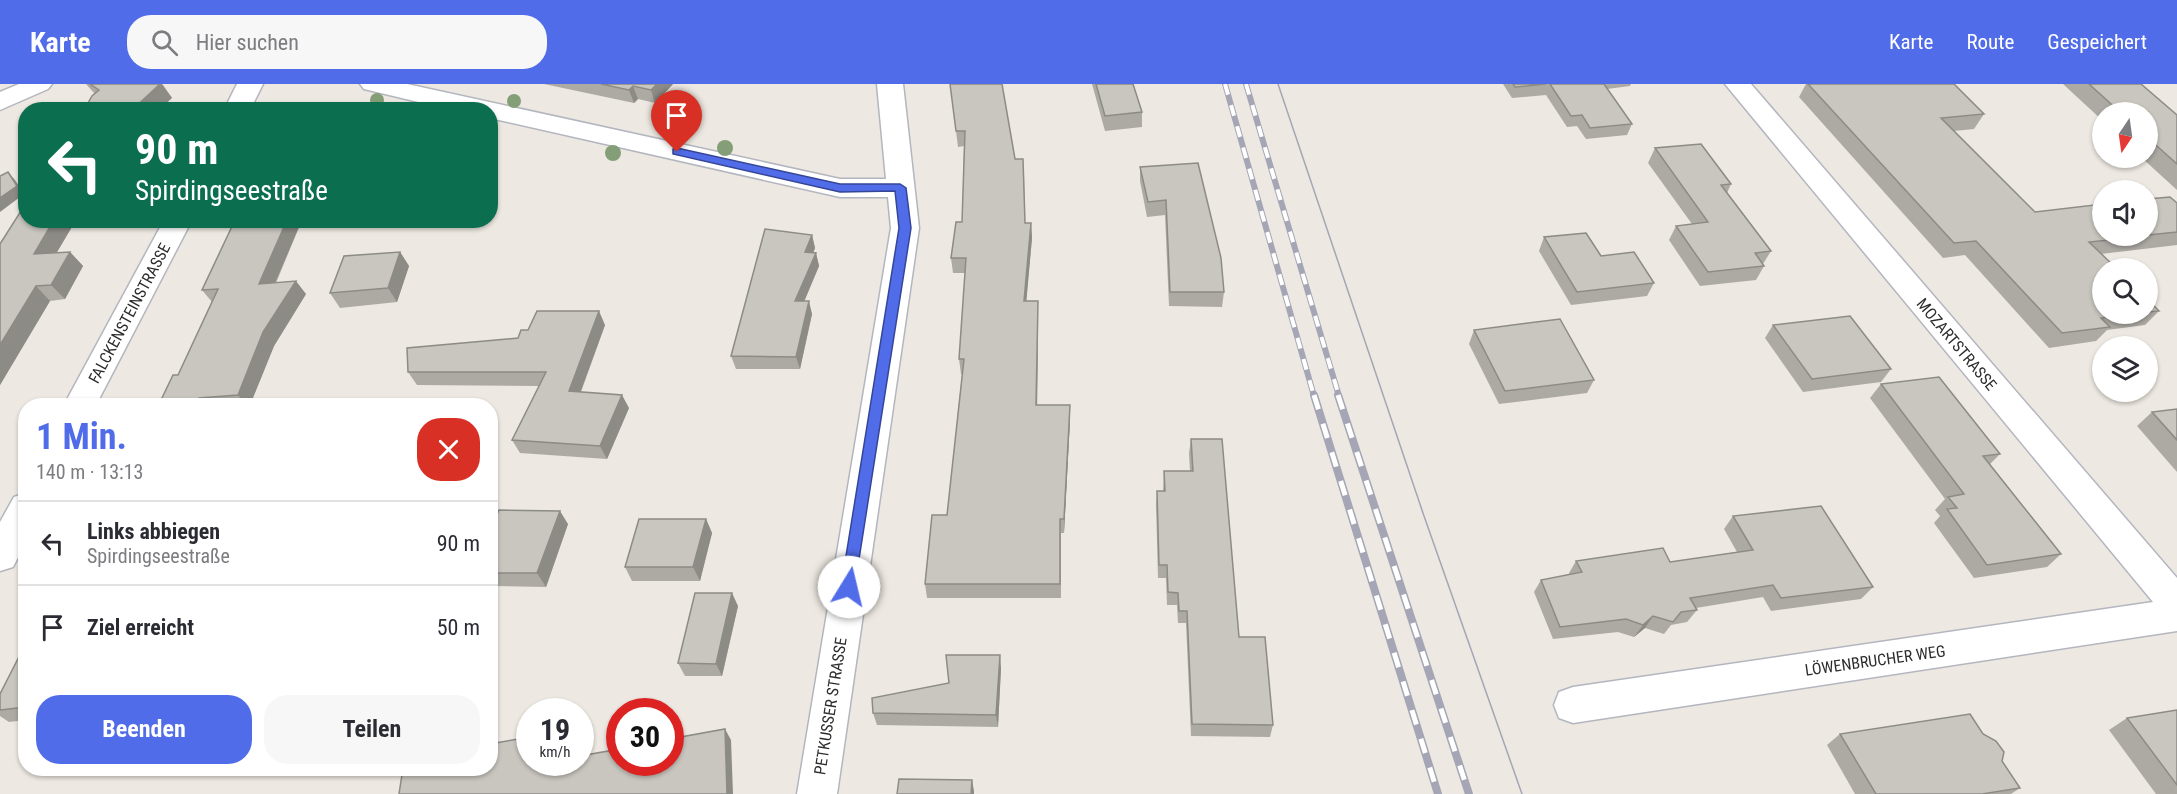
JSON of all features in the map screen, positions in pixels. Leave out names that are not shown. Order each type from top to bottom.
[{"type":"street","points":[[0,102],[39,84]]},
{"type":"street","points":[[241,102],[250,84]]},
{"type":"street","points":[[373,84],[453,102]]},
{"type":"street","name":"PETKUSSER STRASSE","points":[[817,794],[905,228],[890,84]]},
{"type":"street","name":"MOZARTSTRASSE","points":[[1738,84],[2177,604]]},
{"type":"street","points":[[498,112],[840,188],[900,188]]},
{"type":"street","name":"FALCKENSTEINSTRASSE","points":[[84,398],[174,228]]},
{"type":"street","points":[[0,556],[18,522]]},
{"type":"street","name":"LÖWENBRUCHER WEG","points":[[1573,705],[2177,615]]},
{"type":"building","points":[[90,84],[160,84],[141,102],[89,102],[99,90]]},
{"type":"building","points":[[601,84],[657,84],[651,90],[633,86],[629,90]]},
{"type":"building","points":[[950,84],[1002,84],[1015,159],[1023,159],[1025,223],[1031,223],[1024,301],[1038,301],[1036,405],[1070,405],[1064,519],[1060,519],[1060,584],[925,584],[932,515],[947,515],[964,359],[959,359],[966,258],[951,258],[956,222],[962,222],[965,131],[956,131]]},
{"type":"building","points":[[1096,84],[1133,84],[1142,112],[1105,116]]},
{"type":"building","points":[[1513,84],[1546,84],[1515,87]]},
{"type":"building","points":[[1550,84],[1604,84],[1632,124],[1590,128],[1582,115],[1571,116]]},
{"type":"building","points":[[1808,84],[1954,84],[1984,114],[1941,118],[2035,212],[2092,205],[2092,242],[2089,242],[2106,258],[2092,258],[2092,324],[2107,324],[2110,327],[2062,333],[1976,241],[1954,243]]},
{"type":"building","points":[[2089,84],[2141,84],[2177,115],[2177,164],[2158,147],[2158,102],[2109,102]]},
{"type":"building","points":[[1701,144],[1731,184],[1721,185],[1771,251],[1755,253],[1764,266],[1708,272],[1676,226],[1708,222],[1655,148]]},
{"type":"building","points":[[1198,163],[1221,258],[1224,292],[1170,292],[1166,200],[1148,202],[1140,167]]},
{"type":"building","points":[[8,172],[17,186],[0,198],[0,176]]},
{"type":"building","points":[[2170,197],[2177,203],[2177,232],[2158,234],[2158,198]]},
{"type":"building","points":[[18,216],[18,228],[49,228],[34,254],[70,252],[51,285],[36,286],[0,345],[0,244]]},
{"type":"building","points":[[231,228],[284,228],[259,284],[296,281],[263,332],[238,395],[162,398],[173,375],[178,375],[218,289],[202,290]]},
{"type":"building","points":[[765,229],[812,235],[805,252],[816,253],[795,301],[809,301],[796,357],[731,356]]},
{"type":"building","points":[[1586,233],[1601,256],[1634,252],[1654,283],[1577,292],[1544,237]]},
{"type":"building","points":[[400,252],[388,288],[330,293],[344,256]]},
{"type":"building","points":[[537,311],[599,311],[569,391],[622,395],[600,446],[512,440],[546,372],[408,372],[407,348],[518,338],[521,330],[528,330]]},
{"type":"building","points":[[1850,316],[1891,369],[1812,379],[1773,325]]},
{"type":"building","points":[[1560,319],[1594,380],[1505,391],[1474,330]]},
{"type":"building","points":[[1939,377],[2000,454],[1983,456],[2061,554],[1987,565],[1947,509],[1957,508],[1948,497],[1964,494],[1881,384]]},
{"type":"building","points":[[2177,409],[2177,440],[2152,412]]},
{"type":"building","points":[[1191,439],[1222,439],[1239,637],[1265,637],[1273,725],[1192,724],[1187,611],[1179,611],[1178,593],[1168,592],[1167,565],[1159,565],[1157,491],[1165,491],[1164,471],[1193,471]]},
{"type":"building","points":[[1821,506],[1873,587],[1781,598],[1773,585],[1690,598],[1697,610],[1681,612],[1673,622],[1653,616],[1643,625],[1626,619],[1560,627],[1541,580],[1582,572],[1576,561],[1663,548],[1670,562],[1753,550],[1733,516]]},
{"type":"building","points":[[499,510],[560,511],[537,573],[498,573]]},
{"type":"building","points":[[639,519],[706,519],[693,567],[625,567]]},
{"type":"building","points":[[695,593],[732,593],[716,664],[678,663]]},
{"type":"building","points":[[946,655],[1000,655],[996,715],[873,713],[872,698],[949,683]]},
{"type":"building","points":[[18,659],[18,708],[0,710],[0,694]]},
{"type":"building","points":[[2177,710],[2177,785],[2127,718]]},
{"type":"building","points":[[1970,714],[1983,734],[1996,741],[2004,752],[2002,761],[2020,788],[1982,794],[1876,794],[1840,734]]},
{"type":"building","points":[[725,729],[727,794],[399,794],[402,776],[498,776],[498,743],[516,739],[516,776],[594,776],[594,754],[606,751],[606,776],[684,776],[684,736]]},
{"type":"building","points":[[899,779],[972,780],[971,794],[897,794]]},
{"type":"tram line","points":[[1278,84],[1424,516],[1522,794]]},
{"type":"railway","points":[[1225,84],[1314,396]]},
{"type":"railway","points":[[1246,84],[1339,396]]},
{"type":"railway","points":[[1314,395],[1438,794]]},
{"type":"railway","points":[[1338,395],[1469,794]]},
{"type":"route","points":[[677,152],[840,188],[900,188],[905,228],[849,587]]}]
